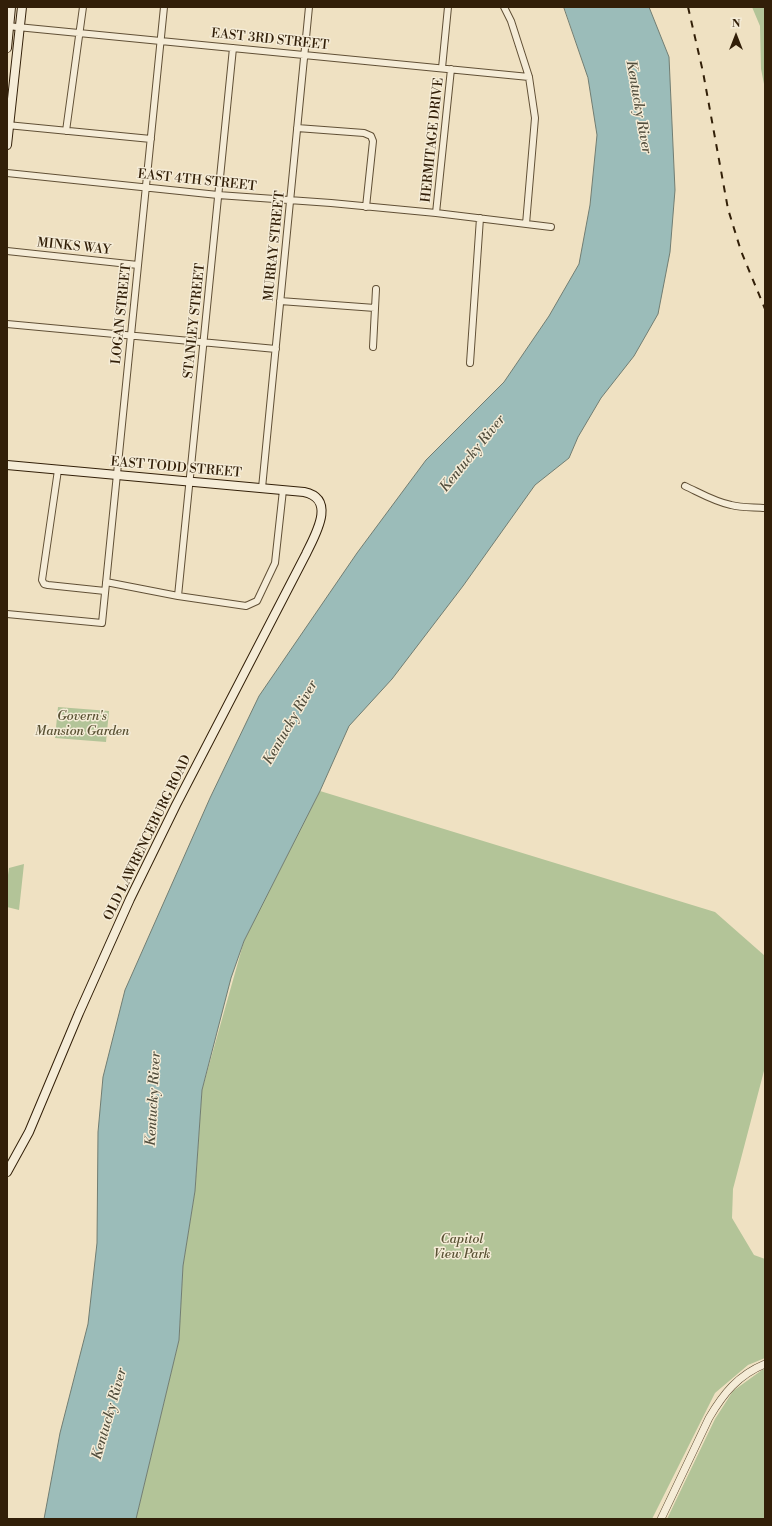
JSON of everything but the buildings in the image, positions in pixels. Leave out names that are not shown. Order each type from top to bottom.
[{"type":"main road","points":[[7,48],[8,26],[12,7]]},
{"type":"main road","points":[[7,145],[22,7]]},
{"type":"main road","name":"EAST TODD STREET","points":[[7,465],[189,480],[312,493],[318,497],[321,502],[322,510],[320,519]]},
{"type":"main road","name":"OLD LAWRENCEBURG ROAD","points":[[7,1172],[29,1132],[79,1013],[130,899],[176,805],[306,554],[320,519]]},
{"type":"street","points":[[66,131],[83,7]]},
{"type":"street","name":"LOGAN STREET","points":[[7,614],[102,623],[164,7]]},
{"type":"street","name":"MURRAY STREET","points":[[262,488],[309,7]]},
{"type":"street","points":[[442,68],[448,7]]},
{"type":"street","points":[[504,7],[511,21],[529,77],[535,118],[526,224]]},
{"type":"street","name":"EAST 3RD STREET","points":[[8,26],[529,77]]},
{"type":"street","name":"STANLEY STREET","points":[[178,596],[233,48]]},
{"type":"street","name":"HERMITAGE DRIVE","points":[[436,214],[451,69]]},
{"type":"street","points":[[8,126],[151,139]]},
{"type":"street","points":[[297,128],[364,133],[371,136],[373,141],[366,207]]},
{"type":"street","name":"EAST 4TH STREET","points":[[7,173],[218,195],[480,218],[551,227]]},
{"type":"street","points":[[470,363],[480,218]]},
{"type":"street","name":"MINKS WAY","points":[[7,251],[138,265]]},
{"type":"street","points":[[373,347],[376,288]]},
{"type":"street","points":[[280,302],[374,308]]},
{"type":"street","points":[[7,324],[276,349]]},
{"type":"street","points":[[58,470],[42,580],[44,584],[48,585],[106,592]]},
{"type":"street","points":[[685,486],[726,504],[742,507],[765,508]]},
{"type":"street","points":[[106,582],[178,596],[246,606],[257,601],[275,563],[282,490]]},
{"type":"street","points":[[661,1519],[717,1404],[735,1382],[745,1374],[765,1364]]},
{"type":"green space","points":[[752,7],[765,7],[765,89],[761,69],[760,26]]},
{"type":"green space","name":"Govern's Mansion Garden","points":[[58,707],[109,711],[106,742],[55,738]]},
{"type":"green space","name":"Capitol View Park","points":[[320,791],[715,912],[765,956],[765,1067],[733,1189],[732,1218],[754,1255],[765,1259],[765,1358],[748,1365],[715,1393],[652,1519],[136,1519],[179,1340],[183,1266],[195,1191],[202,1090],[244,941]]},
{"type":"green space","points":[[24,864],[19,910],[7,907],[7,882],[9,868]]},
{"type":"green space","points":[[765,1369],[765,1519],[667,1519],[715,1419],[733,1391]]},
{"type":"water","name":"Kentucky River","points":[[564,7],[649,7],[669,57],[675,190],[670,252],[658,314],[634,356],[601,398],[578,437],[569,458],[535,485],[463,586],[392,679],[349,726],[320,791],[244,941],[231,978],[202,1090],[195,1191],[183,1266],[179,1340],[136,1519],[44,1519],[60,1433],[88,1324],[97,1243],[98,1132],[103,1077],[125,990],[210,798],[259,696],[357,553],[426,460],[504,382],[549,316],[579,264],[590,205],[597,135],[588,78]]},
{"type":"railway","points":[[688,7],[703,72],[728,209],[741,251],[765,309]]}]
